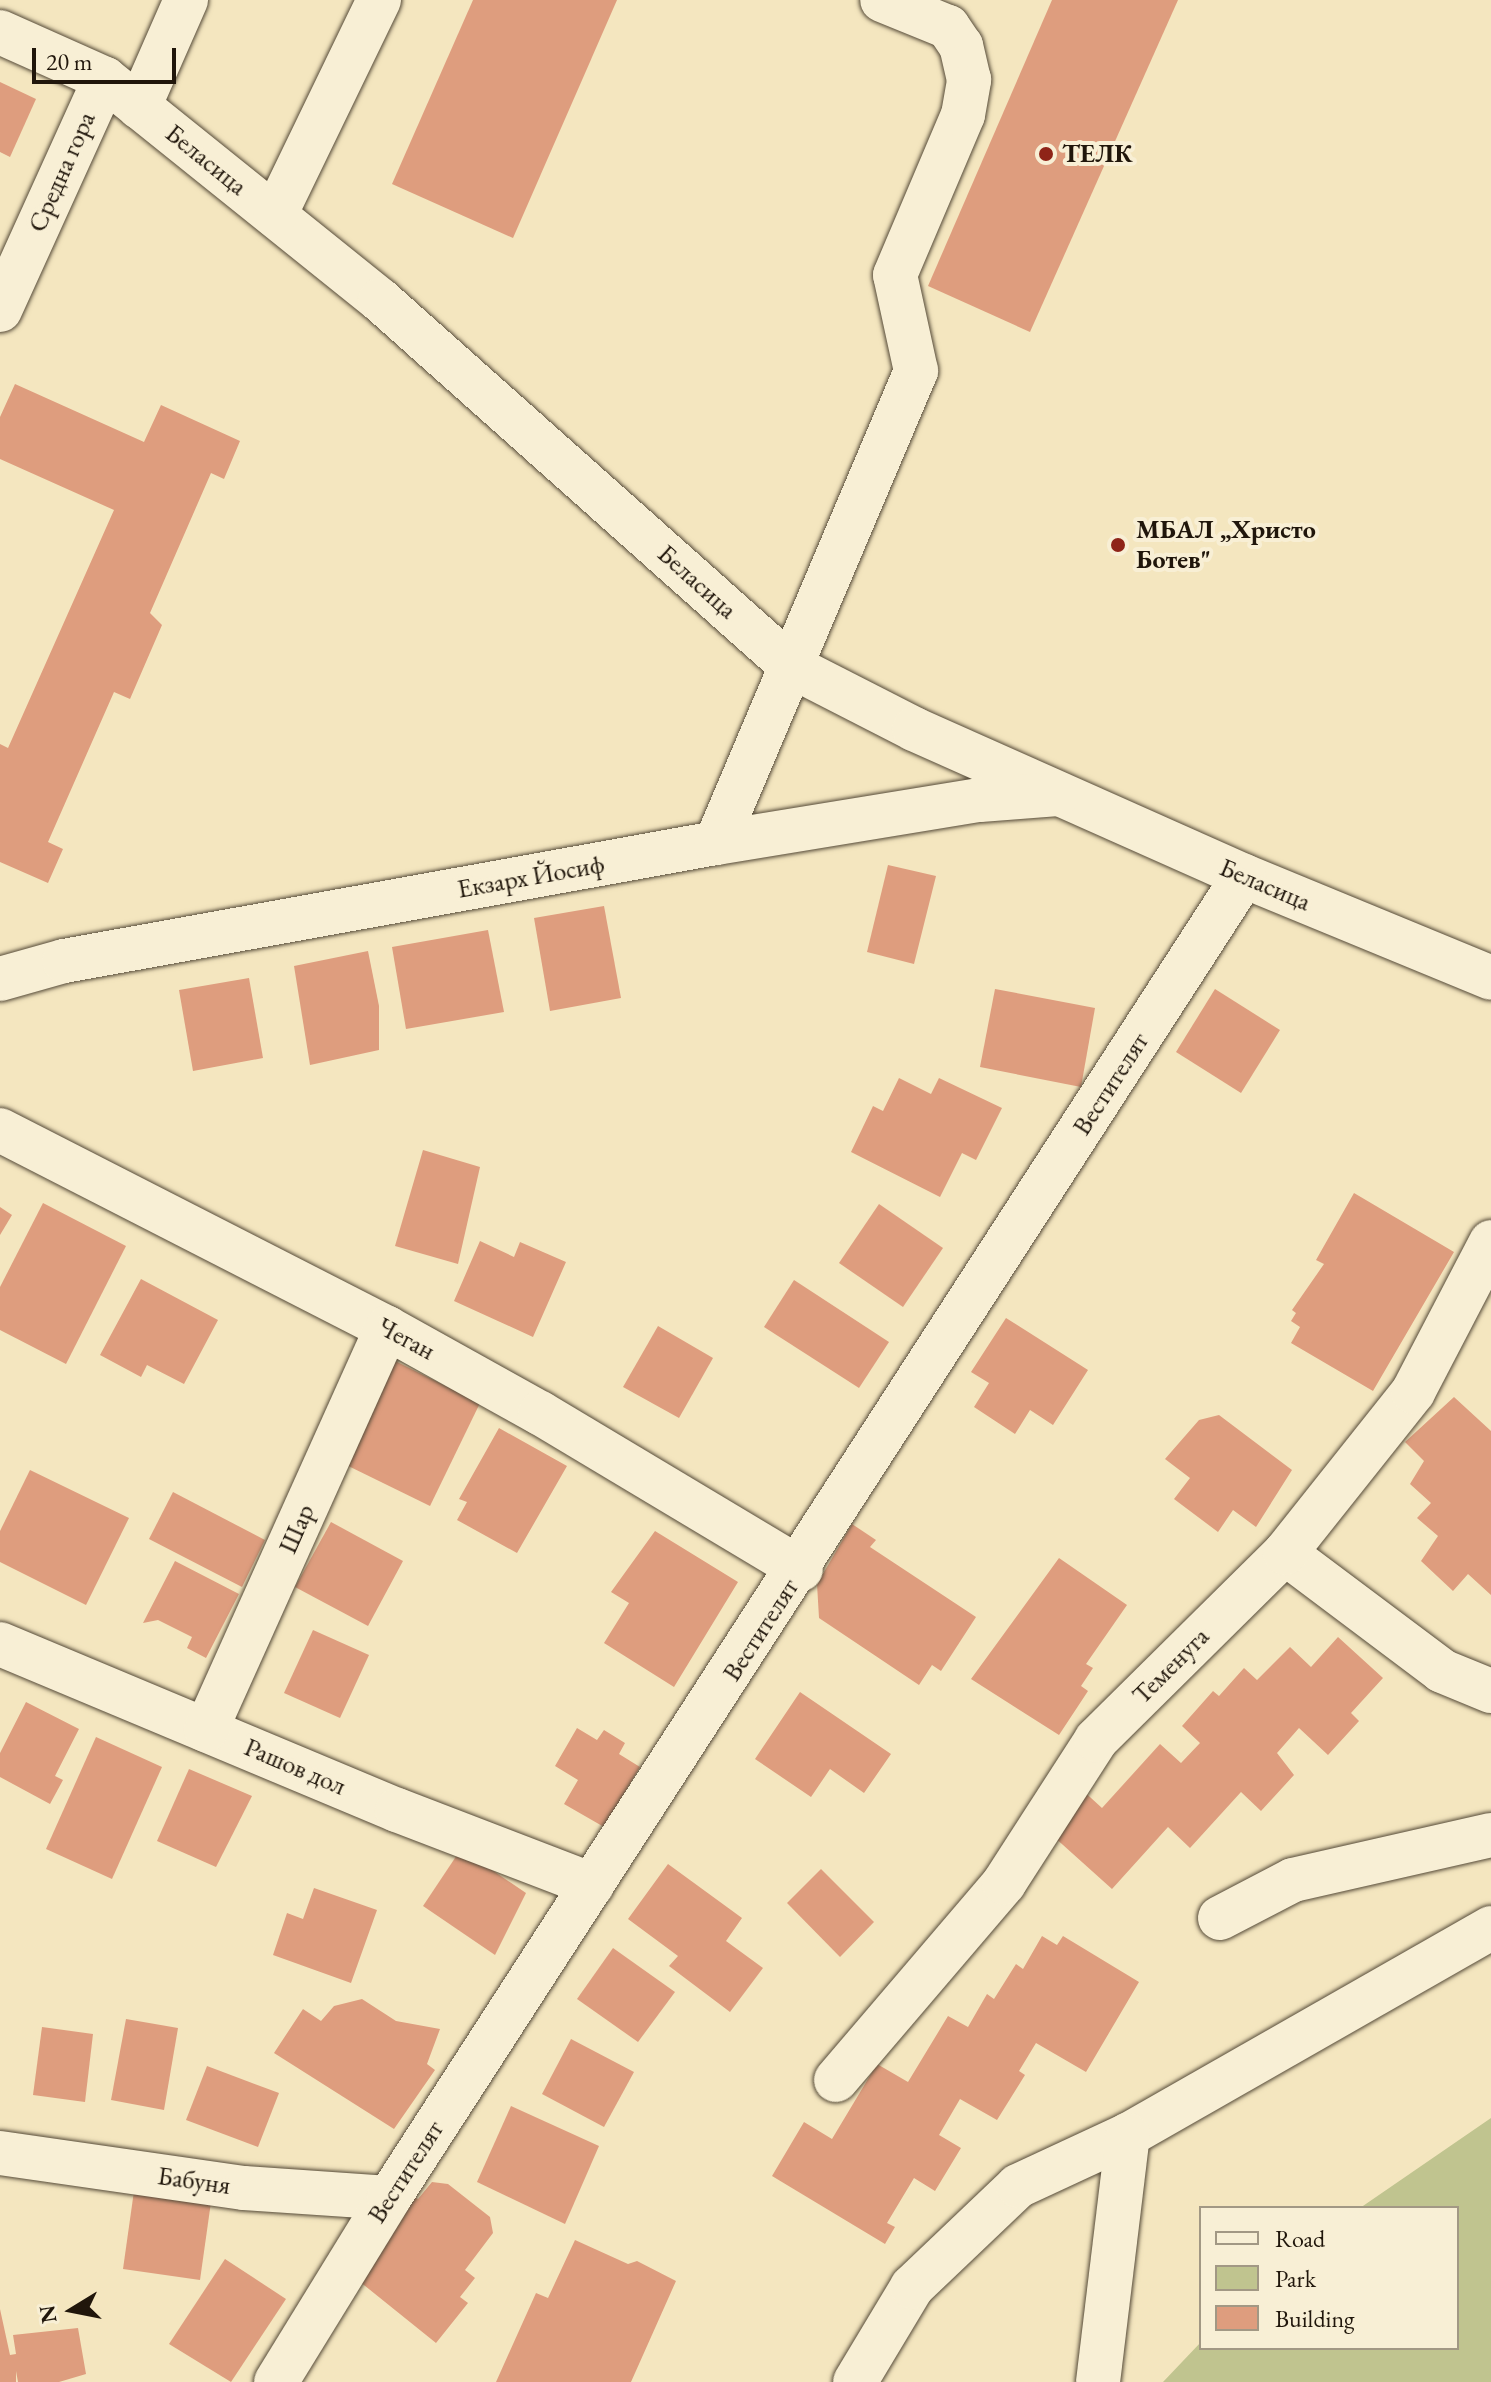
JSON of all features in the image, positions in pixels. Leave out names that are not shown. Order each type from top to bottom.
[{"type":"street","points":[[139,107],[186,0]]},
{"type":"street","points":[[275,215],[379,0]]},
{"type":"street","points":[[716,843],[916,371],[895,275],[963,115],[969,80],[961,46],[948,27],[882,0]]},
{"type":"street","name":"Беласица","points":[[0,32],[105,79],[275,215],[380,300],[791,666],[914,729],[1244,876],[1491,978]]},
{"type":"street","name":"Средна гора","points":[[0,310],[105,79]]},
{"type":"street","name":"Екзарх Йосиф","points":[[0,979],[64,961],[716,843],[980,800],[1065,794]]},
{"type":"street","name":"Вестителят","points":[[276,2382],[389,2198],[801,1569],[1244,876]]},
{"type":"street","name":"Чеган","points":[[0,1130],[387,1328],[540,1413],[801,1569]]},
{"type":"street","name":"Теменуга","points":[[836,2080],[1004,1883],[1096,1740],[1285,1553],[1413,1392],[1491,1242]]},
{"type":"street","name":"Шар","points":[[206,1730],[387,1328]]},
{"type":"street","points":[[1285,1553],[1442,1671],[1491,1691]]},
{"type":"street","name":"Рашов дол","points":[[0,1644],[317,1776],[592,1885]]},
{"type":"street","points":[[1220,1918],[1293,1880],[1491,1835]]},
{"type":"street","points":[[855,2382],[912,2287],[1018,2186],[1128,2135],[1491,1928]]},
{"type":"street","points":[[1098,2382],[1128,2135]]},
{"type":"street","name":"Бабуня","points":[[0,2153],[185,2180],[389,2198]]},
{"type":"green space","points":[[1491,2118],[1491,2382],[1163,2382],[1199,2344],[1199,2350],[1459,2350],[1459,2206],[1363,2206]]},
{"type":"building","points":[[473,0],[617,0],[513,238],[392,184]]},
{"type":"building","name":"ТЕЛК","points":[[1052,0],[1178,0],[1030,332],[928,286]]},
{"type":"building","points":[[0,82],[36,99],[10,157],[0,152]]},
{"type":"building","points":[[15,384],[144,442],[161,405],[240,441],[224,479],[211,473],[150,613],[162,625],[130,699],[114,692],[48,842],[63,849],[48,883],[0,862],[0,744],[8,748],[114,510],[0,459],[0,417]]},
{"type":"building","points":[[888,865],[936,876],[914,964],[867,952]]},
{"type":"building","points":[[604,906],[621,998],[550,1011],[534,918]]},
{"type":"building","points":[[488,930],[504,1012],[406,1029],[392,947]]},
{"type":"building","points":[[368,951],[379,1006],[379,1050],[310,1065],[294,966]]},
{"type":"building","points":[[249,978],[263,1058],[193,1071],[179,990]]},
{"type":"building","points":[[995,989],[1095,1008],[1081,1087],[980,1067]]},
{"type":"building","points":[[1215,989],[1280,1030],[1241,1093],[1176,1052]]},
{"type":"building","points":[[899,1078],[931,1094],[939,1078],[1002,1108],[976,1160],[962,1153],[940,1197],[851,1152],[873,1106],[883,1111]]},
{"type":"building","points":[[423,1150],[480,1167],[458,1264],[395,1246]]},
{"type":"building","points":[[1354,1193],[1454,1252],[1373,1391],[1291,1343],[1300,1327],[1291,1321],[1296,1313],[1292,1310],[1324,1264],[1316,1260]]},
{"type":"building","points":[[43,1203],[126,1246],[66,1364],[0,1330],[0,1287]]},
{"type":"building","points":[[879,1204],[943,1248],[903,1307],[839,1263]]},
{"type":"building","points":[[0,1207],[12,1215],[0,1235]]},
{"type":"building","points":[[480,1241],[514,1257],[520,1242],[566,1262],[533,1337],[454,1301]]},
{"type":"building","points":[[141,1279],[218,1320],[184,1384],[147,1365],[141,1377],[100,1355]]},
{"type":"building","points":[[794,1280],[889,1342],[859,1388],[764,1327]]},
{"type":"building","points":[[1006,1318],[1088,1370],[1053,1425],[1030,1410],[1015,1434],[974,1407],[989,1383],[971,1372]]},
{"type":"building","points":[[658,1326],[713,1358],[679,1418],[623,1387]]},
{"type":"building","points":[[385,1356],[480,1403],[430,1506],[334,1459]]},
{"type":"building","points":[[1454,1397],[1491,1431],[1491,1595],[1468,1574],[1453,1591],[1421,1561],[1438,1536],[1417,1518],[1431,1503],[1410,1484],[1424,1461],[1405,1442]]},
{"type":"building","points":[[1219,1415],[1292,1470],[1256,1527],[1233,1510],[1218,1532],[1174,1499],[1190,1478],[1165,1459],[1199,1420]]},
{"type":"building","points":[[499,1428],[567,1466],[517,1553],[457,1520],[467,1502],[459,1499]]},
{"type":"building","points":[[30,1470],[129,1518],[86,1605],[0,1562],[0,1531]]},
{"type":"building","points":[[173,1492],[265,1540],[242,1587],[149,1539]]},
{"type":"building","points":[[331,1522],[403,1561],[368,1626],[295,1587]]},
{"type":"building","points":[[852,1524],[876,1540],[870,1547],[976,1617],[941,1671],[932,1665],[919,1685],[819,1618],[817,1584]]},
{"type":"building","points":[[655,1531],[738,1582],[674,1687],[604,1643],[629,1603],[611,1592]]},
{"type":"building","points":[[1059,1558],[1127,1605],[1086,1664],[1093,1668],[1081,1686],[1088,1691],[1059,1735],[971,1679]]},
{"type":"building","points":[[175,1561],[239,1594],[206,1658],[187,1648],[192,1637],[158,1620],[143,1623]]},
{"type":"building","points":[[313,1630],[369,1655],[340,1718],[284,1693]]},
{"type":"building","points":[[1338,1637],[1383,1678],[1351,1713],[1359,1721],[1328,1755],[1299,1728],[1277,1753],[1294,1775],[1261,1811],[1241,1792],[1190,1848],[1168,1827],[1112,1889],[1043,1827],[1079,1787],[1102,1808],[1160,1744],[1181,1763],[1200,1743],[1182,1726],[1213,1691],[1219,1696],[1244,1668],[1257,1680],[1290,1647],[1311,1667]]},
{"type":"building","points":[[800,1692],[891,1754],[864,1793],[830,1769],[811,1797],[755,1759]]},
{"type":"building","points":[[26,1702],[79,1729],[55,1776],[63,1780],[50,1804],[0,1777],[0,1753]]},
{"type":"building","points":[[577,1728],[597,1740],[604,1730],[625,1743],[619,1754],[640,1767],[604,1827],[564,1804],[578,1780],[555,1766]]},
{"type":"building","points":[[96,1737],[162,1767],[112,1879],[46,1849]]},
{"type":"building","points":[[189,1769],[252,1796],[216,1867],[157,1841]]},
{"type":"building","points":[[461,1849],[526,1893],[495,1955],[423,1906]]},
{"type":"building","points":[[668,1864],[742,1918],[726,1941],[763,1968],[730,2012],[669,1966],[678,1956],[628,1919]]},
{"type":"building","points":[[821,1869],[874,1922],[840,1957],[787,1903]]},
{"type":"building","points":[[314,1888],[377,1910],[351,1983],[273,1955],[287,1913],[303,1919]]},
{"type":"building","points":[[1042,1936],[1057,1945],[1063,1936],[1139,1982],[1086,2072],[1036,2043],[1019,2071],[1025,2075],[997,2120],[960,2099],[939,2135],[961,2148],[935,2191],[914,2178],[887,2223],[895,2227],[885,2244],[772,2176],[804,2122],[832,2139],[877,2064],[908,2082],[948,2016],[968,2027],[987,1994],[994,1999],[1016,1964],[1023,1969]]},
{"type":"building","points":[[613,1948],[675,1992],[638,2042],[577,1999]]},
{"type":"building","points":[[362,1999],[396,2021],[440,2029],[427,2064],[435,2070],[394,2129],[274,2053],[303,2009],[321,2021],[334,2006]]},
{"type":"building","points":[[126,2019],[178,2028],[164,2110],[111,2100]]},
{"type":"building","points":[[42,2027],[93,2034],[85,2102],[33,2095]]},
{"type":"building","points":[[571,2039],[634,2072],[604,2127],[542,2094]]},
{"type":"building","points":[[207,2066],[279,2093],[258,2147],[186,2120]]},
{"type":"building","points":[[511,2106],[599,2146],[565,2224],[477,2182]]},
{"type":"building","points":[[432,2182],[448,2184],[490,2217],[493,2233],[465,2270],[475,2278],[460,2297],[468,2303],[436,2343],[349,2273],[411,2194],[418,2199]]},
{"type":"building","points":[[134,2191],[211,2202],[200,2280],[123,2269]]},
{"type":"building","points":[[575,2240],[628,2264],[637,2261],[676,2281],[631,2382],[496,2382],[536,2293],[548,2298]]},
{"type":"building","points":[[225,2259],[286,2299],[231,2382],[169,2344]]},
{"type":"building","points":[[0,2309],[10,2355],[16,2354],[13,2335],[78,2328],[86,2374],[59,2382],[18,2382],[16,2371],[16,2382],[0,2382]]},
{"type":"place","name":"ТЕЛК","points":[[1046,154]]},
{"type":"place","name":"МБАЛ „Христо Ботев\"","points":[[1118,545]]}]
